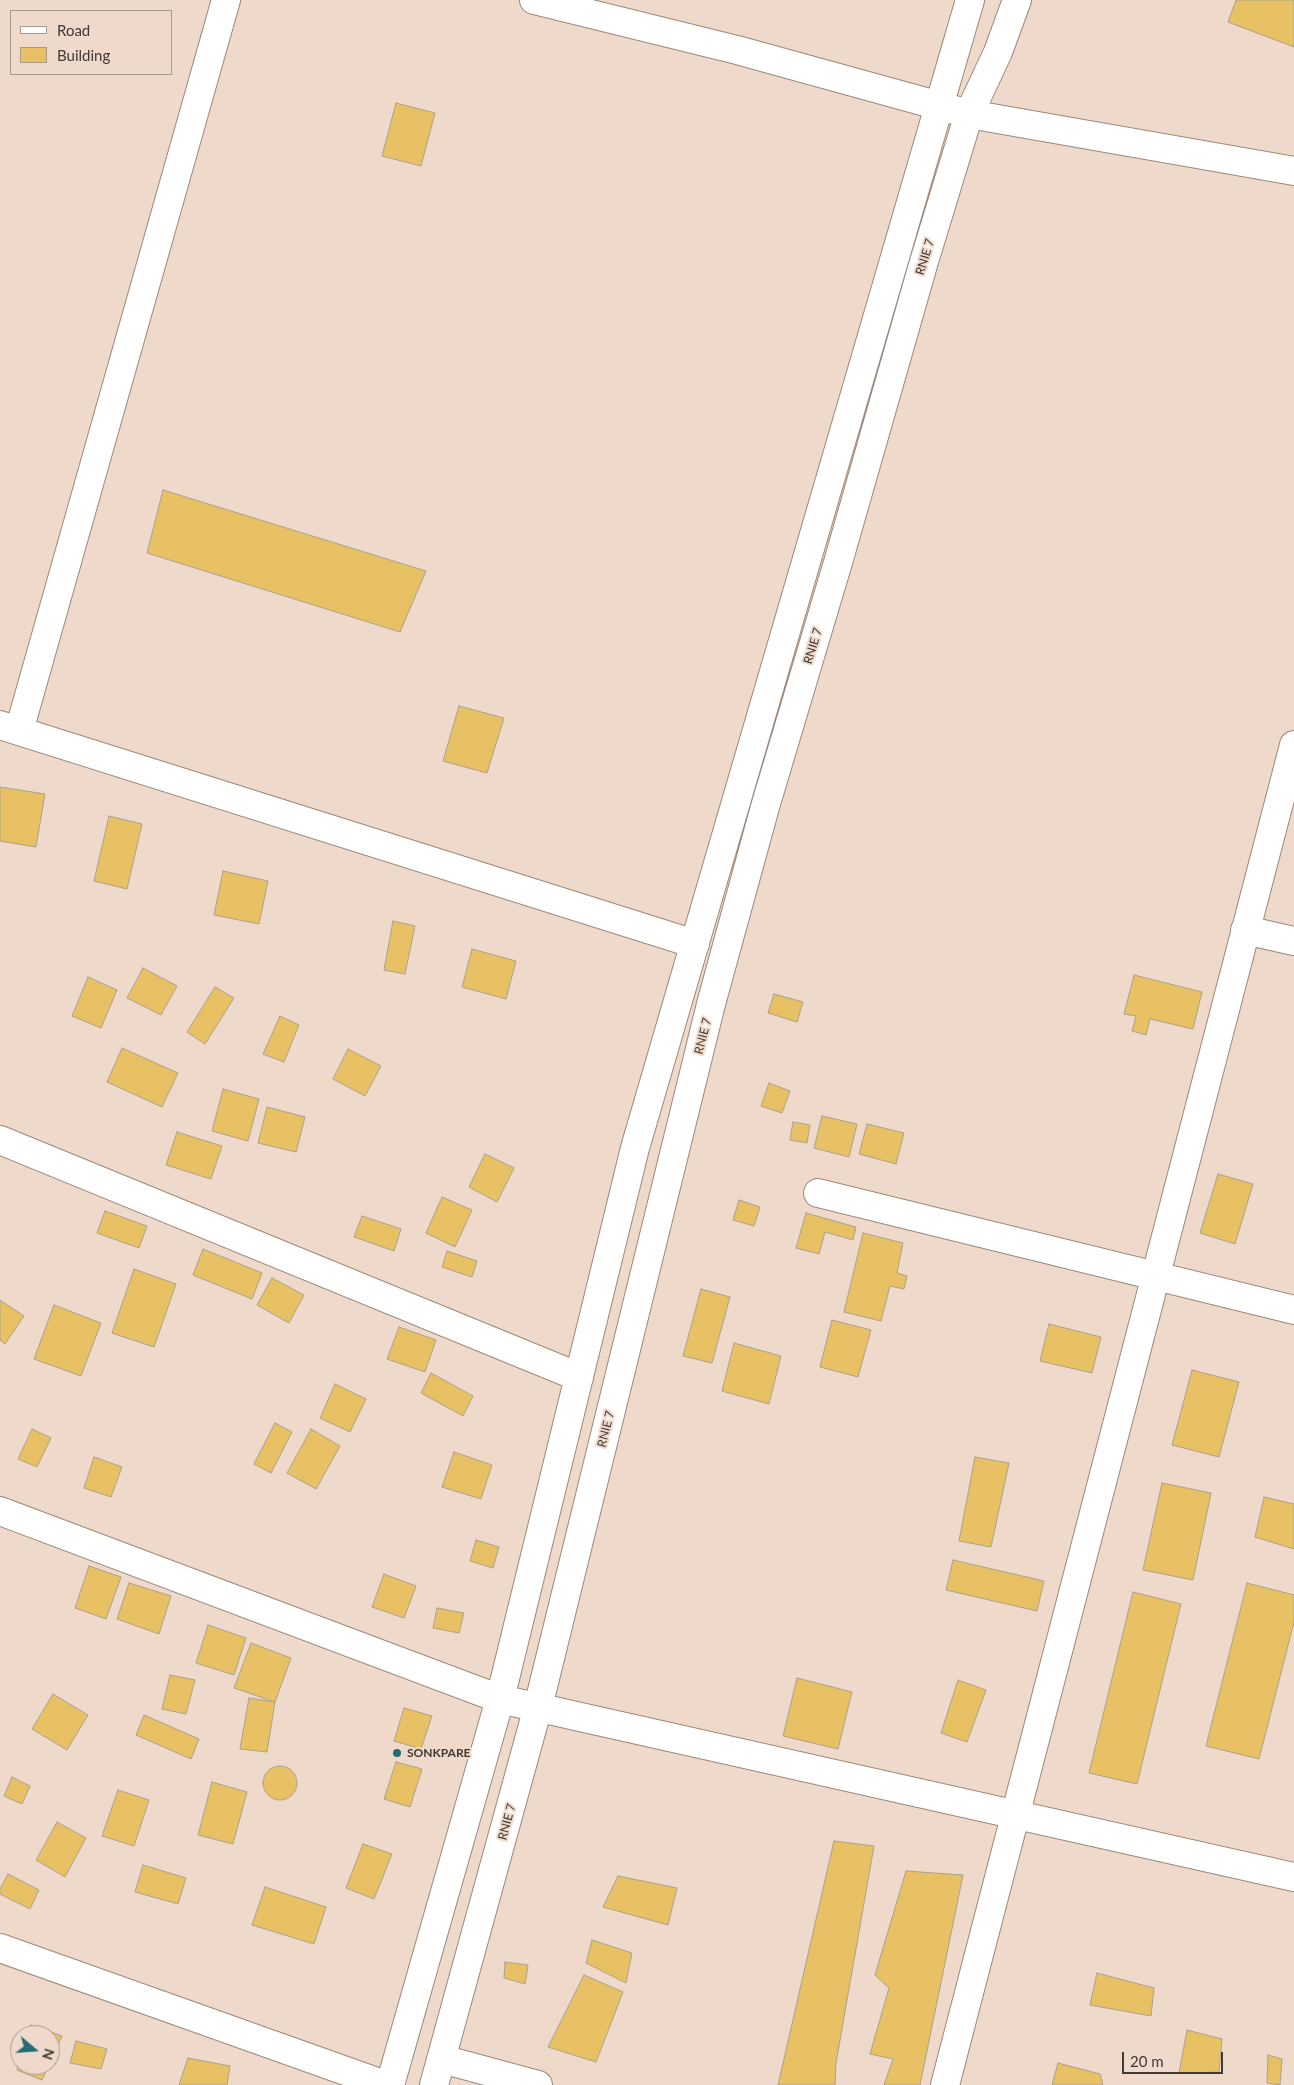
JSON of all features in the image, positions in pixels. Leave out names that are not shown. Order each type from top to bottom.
[{"type":"street","points":[[226,0],[10,728],[694,944]]},
{"type":"street","points":[[534,0],[737,50],[969,114],[1294,172]]},
{"type":"street","points":[[390,2085],[500,1699],[635,1148],[970,0]]},
{"type":"street","name":"RNIE 7","points":[[434,2085],[538,1707],[710,1004],[765,807],[839,558],[922,265],[969,114],[998,52],[1017,0]]},
{"type":"street","points":[[945,2085],[1294,745]]},
{"type":"street","points":[[1245,930],[1294,941]]},
{"type":"street","points":[[0,1140],[579,1377]]},
{"type":"street","points":[[818,1192],[1294,1310]]},
{"type":"street","points":[[0,1511],[500,1699],[1014,1816],[1294,1877]]},
{"type":"street","points":[[0,1948],[384,2085]]},
{"type":"street","points":[[442,2059],[538,2085]]},
{"type":"building","points":[[1236,0],[1294,0],[1294,47],[1228,22]]},
{"type":"building","points":[[396,103],[435,113],[421,166],[382,156]]},
{"type":"building","points":[[163,490],[426,571],[400,632],[147,553]]},
{"type":"building","points":[[459,706],[504,718],[487,773],[443,761]]},
{"type":"building","points":[[0,787],[45,794],[36,847],[0,841]]},
{"type":"building","points":[[109,816],[142,824],[127,889],[94,881]]},
{"type":"building","points":[[223,871],[268,881],[259,924],[214,915]]},
{"type":"building","points":[[393,921],[415,926],[405,974],[384,970]]},
{"type":"building","points":[[472,949],[516,961],[506,999],[462,987]]},
{"type":"building","points":[[143,968],[177,986],[161,1015],[127,998]]},
{"type":"building","points":[[1134,975],[1202,992],[1193,1029],[1150,1019],[1146,1035],[1132,1031],[1136,1016],[1124,1014]]},
{"type":"building","points":[[88,977],[117,990],[101,1028],[72,1016]]},
{"type":"building","points":[[215,987],[234,998],[205,1044],[187,1032]]},
{"type":"building","points":[[774,994],[803,1002],[797,1022],[768,1013]]},
{"type":"building","points":[[280,1016],[299,1025],[284,1062],[263,1054]]},
{"type":"building","points":[[122,1048],[178,1073],[162,1107],[107,1082]]},
{"type":"building","points":[[348,1049],[381,1066],[365,1096],[333,1079]]},
{"type":"building","points":[[769,1083],[790,1091],[782,1113],[761,1106]]},
{"type":"building","points":[[223,1089],[259,1099],[248,1141],[212,1131]]},
{"type":"building","points":[[267,1107],[305,1117],[296,1152],[258,1143]]},
{"type":"building","points":[[822,1116],[857,1124],[849,1157],[814,1148]]},
{"type":"building","points":[[793,1122],[810,1125],[807,1143],[790,1140]]},
{"type":"building","points":[[867,1124],[904,1133],[896,1164],[859,1154]]},
{"type":"building","points":[[177,1132],[222,1146],[211,1179],[166,1165]]},
{"type":"building","points":[[485,1154],[514,1168],[497,1202],[469,1187]]},
{"type":"building","points":[[1218,1174],[1253,1184],[1235,1244],[1200,1233]]},
{"type":"building","points":[[442,1197],[472,1210],[455,1247],[426,1233]]},
{"type":"building","points":[[739,1200],[760,1207],[754,1226],[733,1220]]},
{"type":"building","points":[[105,1211],[147,1226],[139,1248],[97,1233]]},
{"type":"building","points":[[806,1213],[856,1227],[853,1240],[825,1232],[819,1254],[796,1248]]},
{"type":"building","points":[[362,1216],[401,1229],[394,1251],[354,1237]]},
{"type":"building","points":[[863,1233],[903,1243],[897,1273],[907,1276],[904,1289],[890,1286],[881,1321],[844,1312]]},
{"type":"building","points":[[203,1249],[262,1273],[252,1299],[193,1275]]},
{"type":"building","points":[[447,1251],[477,1261],[472,1277],[442,1267]]},
{"type":"building","points":[[134,1269],[176,1284],[154,1347],[112,1333]]},
{"type":"building","points":[[272,1278],[304,1295],[289,1323],[257,1305]]},
{"type":"building","points":[[701,1289],[730,1297],[712,1363],[683,1356]]},
{"type":"building","points":[[0,1300],[24,1316],[5,1344],[0,1340]]},
{"type":"building","points":[[54,1305],[101,1323],[81,1376],[34,1359]]},
{"type":"building","points":[[832,1320],[871,1330],[858,1377],[820,1367]]},
{"type":"building","points":[[1049,1324],[1101,1337],[1092,1373],[1040,1361]]},
{"type":"building","points":[[399,1327],[436,1340],[425,1372],[387,1359]]},
{"type":"building","points":[[734,1343],[781,1356],[769,1404],[722,1391]]},
{"type":"building","points":[[1192,1370],[1239,1382],[1219,1457],[1172,1445]]},
{"type":"building","points":[[431,1373],[473,1396],[463,1416],[421,1393]]},
{"type":"building","points":[[335,1384],[366,1399],[350,1432],[320,1418]]},
{"type":"building","points":[[275,1423],[292,1432],[271,1473],[254,1464]]},
{"type":"building","points":[[32,1429],[51,1438],[37,1467],[18,1459]]},
{"type":"building","points":[[311,1429],[340,1446],[316,1489],[287,1473]]},
{"type":"building","points":[[454,1452],[492,1465],[481,1499],[442,1487]]},
{"type":"building","points":[[94,1457],[122,1467],[111,1497],[84,1488]]},
{"type":"building","points":[[975,1457],[1009,1463],[991,1547],[959,1541]]},
{"type":"building","points":[[1162,1483],[1211,1493],[1193,1580],[1143,1570]]},
{"type":"building","points":[[1264,1497],[1294,1504],[1294,1549],[1255,1537]]},
{"type":"building","points":[[476,1540],[499,1547],[493,1568],[470,1561]]},
{"type":"building","points":[[953,1560],[1044,1581],[1037,1611],[946,1590]]},
{"type":"building","points":[[89,1566],[121,1577],[106,1619],[75,1608]]},
{"type":"building","points":[[384,1574],[416,1586],[404,1618],[372,1607]]},
{"type":"building","points":[[129,1583],[171,1596],[159,1634],[117,1619]]},
{"type":"building","points":[[1247,1583],[1294,1595],[1294,1622],[1259,1759],[1206,1746]]},
{"type":"building","points":[[1133,1592],[1181,1604],[1137,1784],[1089,1773]]},
{"type":"building","points":[[437,1608],[464,1613],[459,1633],[433,1628]]},
{"type":"building","points":[[208,1625],[246,1638],[234,1675],[196,1663]]},
{"type":"building","points":[[251,1643],[291,1658],[275,1702],[234,1688]]},
{"type":"building","points":[[170,1675],[195,1680],[186,1714],[162,1709]]},
{"type":"building","points":[[797,1678],[852,1692],[838,1749],[783,1736]]},
{"type":"building","points":[[958,1680],[986,1690],[967,1742],[941,1733]]},
{"type":"building","points":[[53,1694],[88,1715],[67,1750],[32,1729]]},
{"type":"building","points":[[249,1698],[275,1702],[267,1752],[240,1749]]},
{"type":"building","points":[[404,1708],[432,1716],[421,1749],[394,1741]]},
{"type":"building","points":[[144,1715],[199,1739],[191,1759],[136,1735]]},
{"type":"building","points":[[396,1762],[422,1769],[410,1807],[384,1799]]},
{"type":"building","points":[[280,1766],[287,1767],[292,1771],[296,1776],[296,1790],[292,1795],[287,1799],[280,1800],[273,1799],[268,1795],[264,1790],[263,1783],[264,1776],[268,1771],[273,1767]]},
{"type":"building","points":[[12,1777],[30,1786],[22,1804],[4,1796]]},
{"type":"building","points":[[212,1782],[247,1792],[233,1844],[198,1835]]},
{"type":"building","points":[[118,1790],[149,1800],[134,1846],[102,1836]]},
{"type":"building","points":[[57,1822],[86,1838],[65,1877],[36,1860]]},
{"type":"building","points":[[834,1841],[874,1846],[836,2063],[835,2085],[778,2085]]},
{"type":"building","points":[[363,1844],[392,1854],[374,1899],[346,1888]]},
{"type":"building","points":[[143,1865],[186,1878],[178,1904],[135,1892]]},
{"type":"building","points":[[906,1871],[963,1875],[920,2085],[884,2085],[893,2059],[870,2054],[889,1988],[875,1975]]},
{"type":"building","points":[[8,1874],[39,1890],[30,1909],[0,1894],[0,1889]]},
{"type":"building","points":[[618,1876],[677,1888],[668,1925],[603,1907]]},
{"type":"building","points":[[265,1887],[326,1907],[314,1944],[252,1925]]},
{"type":"building","points":[[592,1940],[632,1953],[626,1983],[586,1963]]},
{"type":"building","points":[[505,1962],[528,1965],[525,1984],[504,1978]]},
{"type":"building","points":[[1097,1973],[1154,1988],[1151,2016],[1090,2005]]},
{"type":"building","points":[[584,1975],[623,1992],[596,2062],[548,2047]]},
{"type":"building","points":[[1187,2030],[1222,2039],[1219,2072],[1179,2073]]},
{"type":"building","points":[[76,2041],[107,2049],[101,2069],[70,2063]]},
{"type":"building","points":[[1268,2055],[1282,2059],[1280,2085],[1267,2083]]},
{"type":"building","points":[[188,2058],[230,2066],[227,2085],[179,2085]]},
{"type":"building","points":[[1058,2063],[1100,2074],[1103,2085],[1052,2085]]},
{"type":"building","points":[[30,2075],[44,2075],[42,2080]]},
{"type":"place","name":"SONKPARE","points":[[397,1753]]}]
